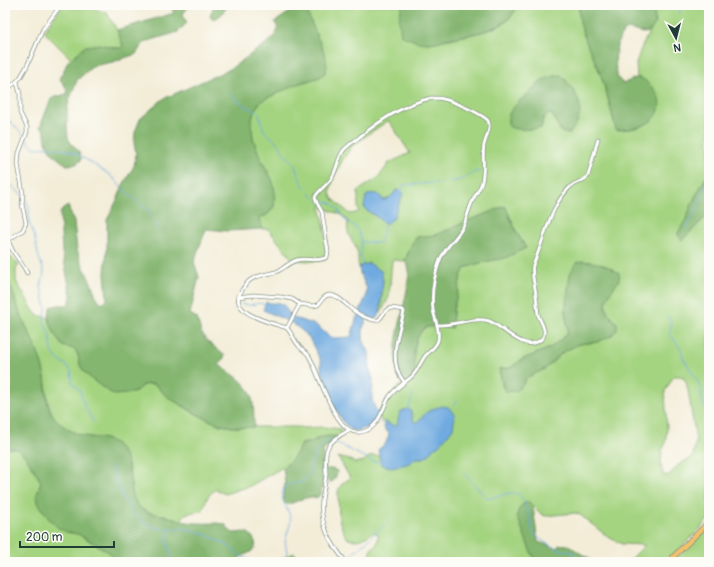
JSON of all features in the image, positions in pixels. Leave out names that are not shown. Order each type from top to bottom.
[{"type":"main road","points":[[668,562],[703,528],[709,520]]},
{"type":"street","points":[[5,90],[17,82],[27,66],[43,29],[61,5]]},
{"type":"street","points":[[17,82],[20,94],[20,113],[27,130],[19,153],[18,164],[23,194],[22,204],[26,223],[23,230],[10,239],[9,242],[27,273]]},
{"type":"street","points":[[431,98],[444,99],[481,115],[486,118],[490,126],[484,147],[484,168],[480,189],[472,200],[463,226],[445,250],[436,271],[432,298],[437,325],[439,331],[438,342],[423,360],[413,376],[404,382],[391,395],[380,416],[371,428],[362,432],[355,432],[349,430],[342,424],[335,414],[308,354],[298,345],[287,328],[251,316],[242,308],[238,297],[248,282],[255,277],[276,272],[296,260],[324,259],[327,257],[328,252],[322,212],[315,197],[331,179],[343,151],[360,136],[391,115],[417,102],[431,98]]},
{"type":"street","points":[[437,325],[472,320],[484,320],[493,323],[517,340],[528,344],[538,342],[543,337],[544,330],[539,319],[533,265],[557,203],[569,187],[588,176],[598,139]]},
{"type":"street","points":[[238,297],[253,295],[281,297],[292,299],[300,304],[313,306],[318,305],[326,296],[331,295],[340,298],[358,314],[375,320],[382,318],[385,312],[389,309],[393,308],[403,310],[404,312],[396,344],[395,357],[399,374],[404,382]]},
{"type":"street","points":[[287,328],[300,304]]},
{"type":"street","points":[[346,562],[332,542],[325,527],[322,514],[322,501],[326,476],[326,452],[334,440],[349,430]]},
{"type":"green space","points":[[62,5],[83,5],[107,13],[118,32],[123,46],[122,48],[109,46],[86,46],[71,59],[44,32]]},
{"type":"green space","points":[[170,5],[191,5],[183,14],[187,23],[178,32],[148,41],[143,44],[136,54],[113,62],[93,66],[77,80],[67,110],[67,125],[68,138],[79,152],[81,158],[76,164],[67,165],[50,151],[46,142],[44,130],[40,127],[51,99],[67,94],[67,89],[60,79],[68,61],[86,46],[100,44],[122,48],[123,46],[117,30],[174,13]]},
{"type":"green space","points":[[212,5],[231,5],[226,8],[221,15],[212,19],[210,16],[214,6]]},
{"type":"green space","points":[[300,5],[304,5],[325,55],[327,65],[325,73],[320,77],[297,84],[261,101],[255,109],[251,122],[253,138],[261,160],[272,179],[275,192],[274,206],[270,212],[259,219],[263,229],[227,231],[206,229],[194,262],[199,277],[190,314],[197,318],[201,332],[206,340],[225,356],[219,365],[232,373],[250,392],[253,405],[254,427],[244,428],[226,426],[209,420],[169,398],[154,384],[142,385],[135,392],[114,395],[87,375],[80,365],[77,352],[72,348],[65,347],[59,342],[50,323],[49,315],[51,307],[67,305],[70,302],[71,295],[62,252],[60,213],[68,206],[74,222],[77,250],[81,261],[96,296],[101,303],[104,303],[107,300],[105,273],[107,220],[123,185],[134,166],[136,154],[134,143],[135,132],[140,119],[163,99],[230,69],[274,38],[278,29],[275,22]]},
{"type":"green space","points":[[304,5],[402,5],[399,20],[428,43],[491,29],[507,21],[518,5],[579,5],[579,15],[583,34],[599,70],[617,130],[631,129],[645,125],[640,78],[637,78],[636,64],[649,32],[655,24],[654,5],[709,5],[709,172],[678,233],[682,240],[709,214],[709,518],[701,528],[666,562],[628,562],[645,545],[622,544],[608,537],[579,514],[575,513],[545,516],[529,502],[522,505],[518,512],[530,550],[536,562],[370,562],[371,549],[377,544],[378,534],[374,532],[359,540],[348,539],[343,531],[339,519],[338,491],[342,484],[350,478],[338,457],[355,463],[364,461],[370,456],[383,455],[395,433],[379,418],[379,413],[384,404],[403,382],[406,383],[412,381],[414,351],[418,335],[427,327],[452,328],[453,310],[461,276],[465,268],[494,260],[526,248],[517,233],[505,206],[435,235],[417,237],[405,261],[392,260],[389,297],[380,314],[383,280],[369,263],[359,267],[357,251],[348,234],[348,221],[340,214],[320,207],[326,241],[325,260],[293,260],[268,229],[263,229],[259,219],[268,214],[274,206],[266,169],[253,138],[251,122],[255,109],[261,101],[297,84],[320,77]],"holes":[[[561,75],[579,103],[578,119],[561,132],[552,114],[547,114],[543,119],[541,128],[517,103],[537,85],[553,77]],[[389,121],[410,153],[389,163],[379,177],[358,191],[359,211],[350,214],[332,198],[330,192],[334,176],[343,159],[353,145]],[[403,192],[387,223],[383,222],[364,207],[386,200],[395,193]],[[619,279],[606,301],[607,311],[617,323],[597,342],[579,344],[563,352],[545,369],[526,378],[524,383],[516,391],[503,388],[499,369],[510,368],[523,359],[550,348],[566,335],[568,330],[565,310]],[[675,376],[683,377],[688,390],[696,441],[693,456],[677,466],[667,476],[664,475],[662,471],[661,463],[662,450],[665,445],[667,430],[665,391]]]},
{"type":"green space","points":[[402,5],[518,5],[513,14],[507,20],[492,28],[476,33],[428,43],[401,35],[399,20]]},
{"type":"green space","points":[[579,5],[654,5],[655,24],[649,32],[643,33],[628,29],[624,31],[618,41],[615,60],[617,76],[623,83],[640,78],[645,80],[656,92],[660,103],[659,109],[657,114],[650,122],[630,129],[616,130],[610,104],[599,70],[583,34],[579,15]]},
{"type":"green space","points":[[561,75],[578,98],[580,104],[579,117],[571,132],[568,134],[561,132],[552,114],[547,114],[543,119],[541,128],[521,129],[510,127],[508,124],[509,114],[516,105],[540,82],[550,77]]},
{"type":"green space","points":[[709,172],[709,214],[682,240],[678,233]]},
{"type":"green space","points":[[505,206],[517,233],[526,248],[505,258],[480,263],[465,268],[461,276],[453,310],[452,328],[427,327],[422,331],[418,337],[415,348],[414,377],[409,383],[403,382],[397,372],[395,354],[407,290],[409,271],[405,261],[412,243],[417,237],[435,235]]},
{"type":"green space","points":[[5,251],[19,265],[16,269],[16,281],[33,310],[37,315],[49,318],[54,333],[61,344],[75,350],[84,371],[93,380],[107,390],[135,392],[143,385],[154,384],[164,394],[192,412],[220,425],[232,427],[323,427],[341,429],[339,438],[336,436],[316,439],[314,441],[301,444],[297,453],[290,462],[283,467],[250,486],[225,494],[216,489],[207,498],[203,510],[185,514],[181,521],[164,515],[156,515],[147,512],[140,508],[133,496],[128,464],[109,440],[88,437],[70,431],[54,417],[49,405],[44,373],[39,357],[19,311],[11,288],[7,280],[5,280]]},
{"type":"green space","points":[[581,261],[601,264],[610,267],[619,273],[619,280],[606,302],[609,314],[617,323],[617,330],[611,336],[597,342],[579,344],[563,352],[545,369],[526,378],[524,383],[516,391],[506,392],[503,388],[499,369],[510,368],[523,359],[550,348],[567,334],[568,330],[565,310],[570,274],[576,263]]},
{"type":"green space","points":[[5,280],[7,280],[11,287],[19,311],[42,365],[49,409],[56,419],[66,428],[78,434],[107,439],[116,444],[124,454],[127,462],[133,497],[145,511],[182,521],[225,524],[233,533],[249,533],[255,543],[253,550],[235,562],[116,562],[109,552],[78,534],[66,532],[57,527],[49,519],[38,503],[37,494],[41,482],[25,456],[16,449],[9,448],[5,450]]},
{"type":"green space","points":[[321,437],[338,437],[331,447],[328,446],[323,452],[325,467],[327,469],[337,471],[334,480],[330,482],[325,478],[323,479],[322,489],[318,497],[303,499],[290,504],[284,503],[283,495],[285,483],[283,467],[291,460],[301,445]]},
{"type":"green space","points":[[13,448],[21,451],[28,460],[41,482],[39,486],[66,532],[78,534],[109,552],[116,562],[5,562],[5,450]]},
{"type":"green space","points":[[529,502],[533,507],[538,542],[557,548],[559,545],[569,545],[593,562],[536,562],[517,516],[521,506],[524,503]]},
{"type":"green space","points":[[709,526],[709,562],[673,562]]},
{"type":"green space","points":[[294,553],[305,562],[275,562],[280,559]]},
{"type":"water","points":[[396,190],[402,191],[403,194],[393,219],[387,223],[383,222],[364,207],[366,196],[376,194],[385,200],[391,197]]},
{"type":"water","points":[[369,263],[381,271],[383,280],[380,314],[376,319],[368,318],[363,328],[364,342],[369,352],[370,370],[373,379],[372,400],[379,413],[379,416],[372,426],[357,431],[351,430],[344,423],[335,408],[321,369],[321,361],[309,338],[292,323],[263,310],[266,302],[280,303],[283,304],[290,315],[294,318],[316,325],[333,338],[351,337],[356,319],[366,297],[367,289],[359,267]]},
{"type":"water","points":[[442,406],[448,407],[455,415],[453,428],[438,446],[433,448],[429,455],[423,458],[416,458],[410,463],[392,468],[381,465],[378,450],[386,443],[389,434],[384,428],[385,422],[392,425],[397,425],[401,411],[407,409],[411,411],[413,421],[416,422],[429,410]]},
{"type":"waterway","points":[[679,5],[680,14]]},
{"type":"waterway","points":[[230,94],[245,106],[259,114],[264,131],[279,144],[283,152],[294,164],[305,188],[314,198]]},
{"type":"waterway","points":[[5,116],[24,136]]},
{"type":"waterway","points":[[26,138],[35,148],[52,147],[73,152],[110,175],[129,195],[149,211],[159,231]]},
{"type":"waterway","points":[[401,192],[403,185],[450,182],[460,180],[475,172],[481,171]]},
{"type":"waterway","points":[[686,229],[699,204],[709,178]]},
{"type":"waterway","points":[[5,182],[11,185],[22,195]]},
{"type":"waterway","points":[[24,197],[29,207],[29,222],[44,272],[41,286],[46,309],[44,321],[50,336],[52,351],[57,359],[66,365],[71,371],[72,382],[80,391],[85,408],[93,422]]},
{"type":"waterway","points":[[318,200],[333,204],[345,220],[357,229],[361,239],[361,258],[363,266]]},
{"type":"waterway","points":[[362,242],[380,243],[380,238],[383,234],[386,221]]},
{"type":"waterway","points":[[241,304],[248,305],[261,303],[266,305]]},
{"type":"waterway","points":[[668,317],[671,324],[670,334],[681,349],[683,358],[700,385],[702,400],[709,423]]},
{"type":"waterway","points":[[408,411],[412,394]]},
{"type":"waterway","points":[[451,409],[457,400]]},
{"type":"waterway","points":[[379,421],[384,424]]},
{"type":"waterway","points":[[284,562],[287,554],[285,540],[290,525],[290,520],[282,497],[283,489],[285,486],[299,483],[306,479],[315,453],[323,444],[331,440]]},
{"type":"waterway","points":[[335,442],[372,461],[382,461]]},
{"type":"waterway","points":[[111,465],[123,498],[137,517],[144,523],[156,528],[187,529],[199,532],[224,543],[239,555],[253,562]]},
{"type":"waterway","points":[[464,474],[487,498],[511,493],[520,495],[527,509],[534,534],[542,541],[554,547],[572,552],[581,562]]},
{"type":"waterway","points":[[347,559],[389,521]]},
{"type":"waterway","points":[[170,530],[166,540],[171,554],[170,562]]},
{"type":"waterway","points":[[702,562],[709,557]]}]
